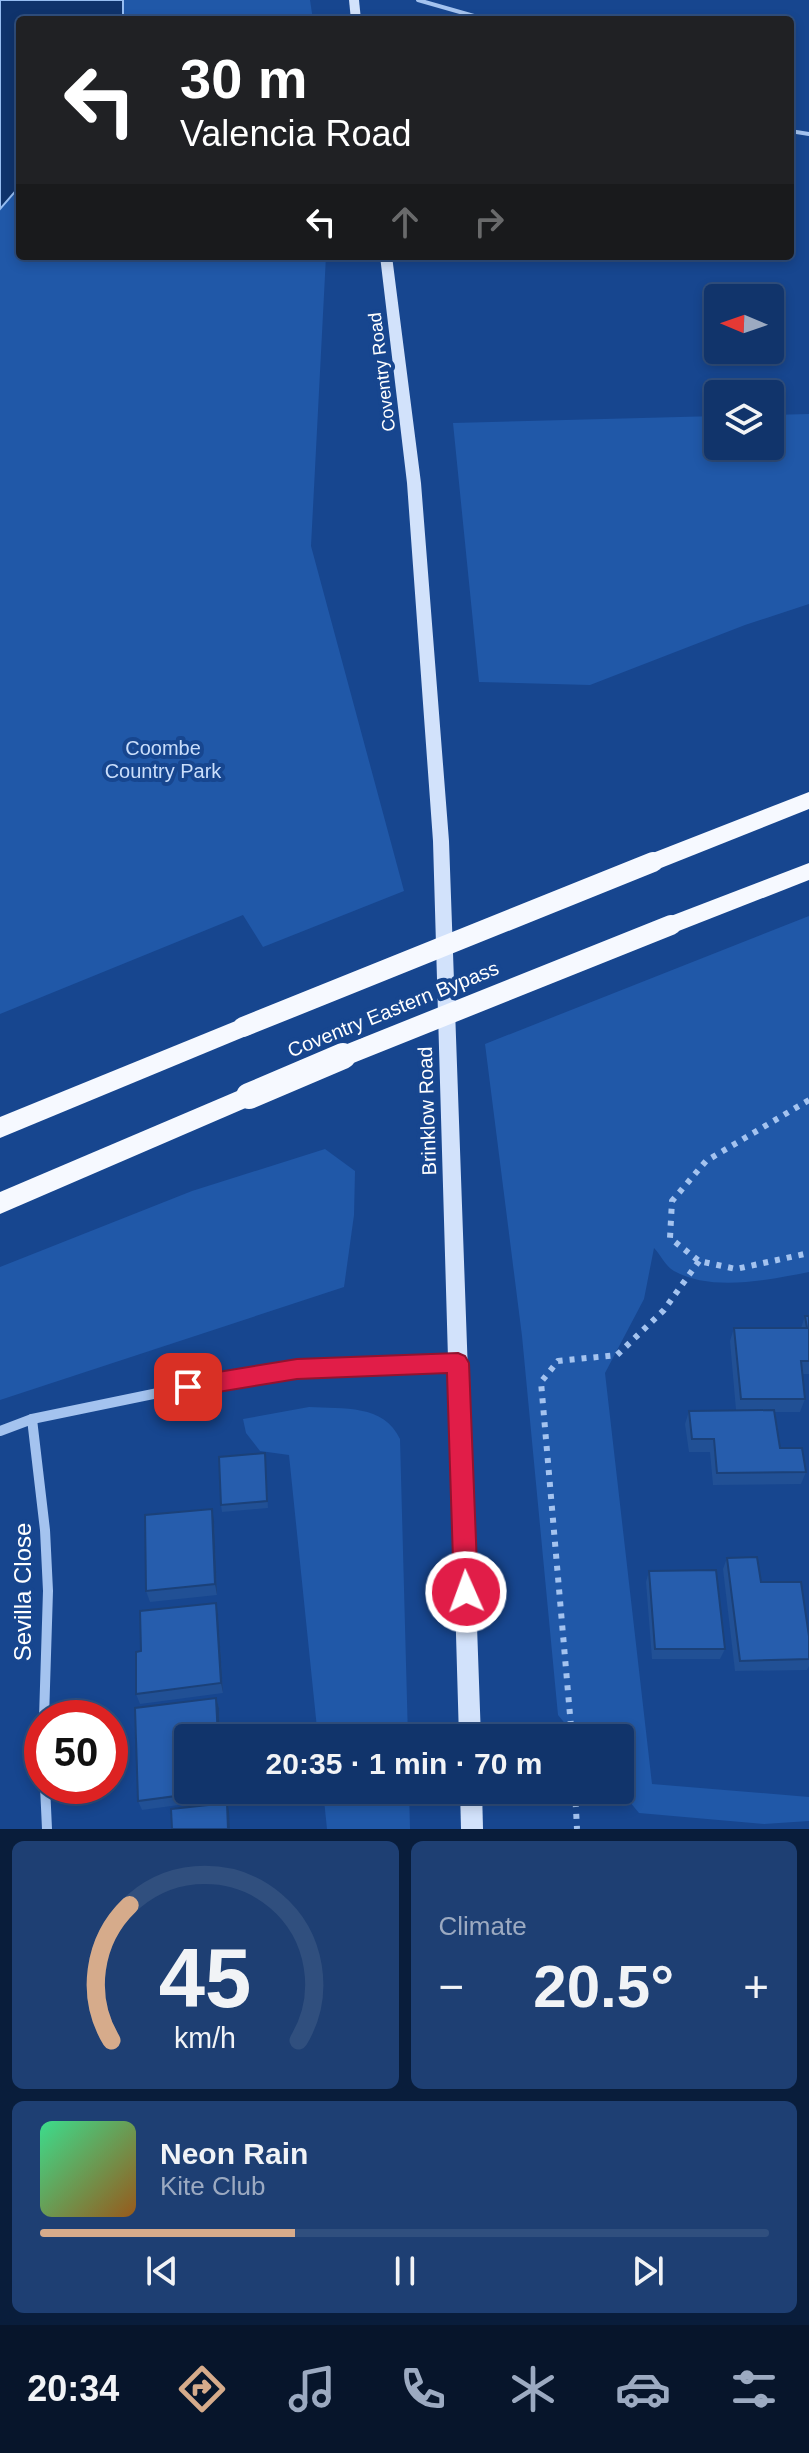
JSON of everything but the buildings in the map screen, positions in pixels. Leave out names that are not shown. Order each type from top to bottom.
[{"type":"highway","name":"Coventry Eastern Bypass","points":[[0,1128],[809,800]]},
{"type":"highway","name":"Coventry Eastern Bypass","points":[[0,1203],[399,1032],[809,871]]},
{"type":"main road","name":"Coventry Road","points":[[386,260],[414,483]]},
{"type":"main road","name":"Brinklow Road","points":[[414,483],[441,841],[470,1724]]},
{"type":"main road","points":[[471,1804],[472,1829]]},
{"type":"street","points":[[0,1431],[32,1419],[250,1374],[370,1365],[458,1363]]},
{"type":"street","name":"Sevilla Close","points":[[32,1419],[45,1530],[48,1591],[45,1700]]},
{"type":"street","points":[[46,1804],[47,1829]]},
{"type":"lane","points":[[418,0],[474,16]]},
{"type":"path","points":[[809,1100],[706,1161],[672,1201],[670,1238],[699,1261],[736,1269],[809,1253]]},
{"type":"path","points":[[571,1724],[541,1382],[558,1361],[617,1355],[664,1310],[699,1261]]},
{"type":"path","points":[[576,1804],[577,1829]]},
{"type":"green space","name":"Coombe Country Park","points":[[0,0],[310,0],[312,16],[16,16],[16,260],[326,260],[311,546],[404,891],[263,947],[243,915],[0,1014]]},
{"type":"green space","points":[[809,414],[809,604],[745,625],[590,685],[479,682],[453,423],[704,416],[704,460],[784,460],[784,415]]},
{"type":"green space","points":[[809,916],[809,1272],[740,1282],[705,1281],[674,1271],[654,1248],[644,1299],[605,1373],[652,1784],[809,1797],[809,1821],[764,1824],[639,1813],[632,1804],[634,1804],[634,1724],[565,1724],[558,1715],[522,1336],[485,1044]]},
{"type":"green space","points":[[325,1149],[355,1171],[354,1215],[344,1287],[0,1400],[0,1267],[192,1191]]},
{"type":"green space","points":[[309,1407],[349,1409],[373,1414],[384,1420],[400,1439],[408,1724],[317,1724],[289,1455],[260,1451],[246,1433],[243,1419]]},
{"type":"green space","points":[[324,1804],[409,1804],[410,1829],[327,1829]]},
{"type":"shaded area","points":[[0,0],[123,0],[123,16],[16,16],[16,191],[0,209]]},
{"type":"route","points":[[188,1387],[250,1374],[297,1369],[458,1363],[466,1592]]}]
